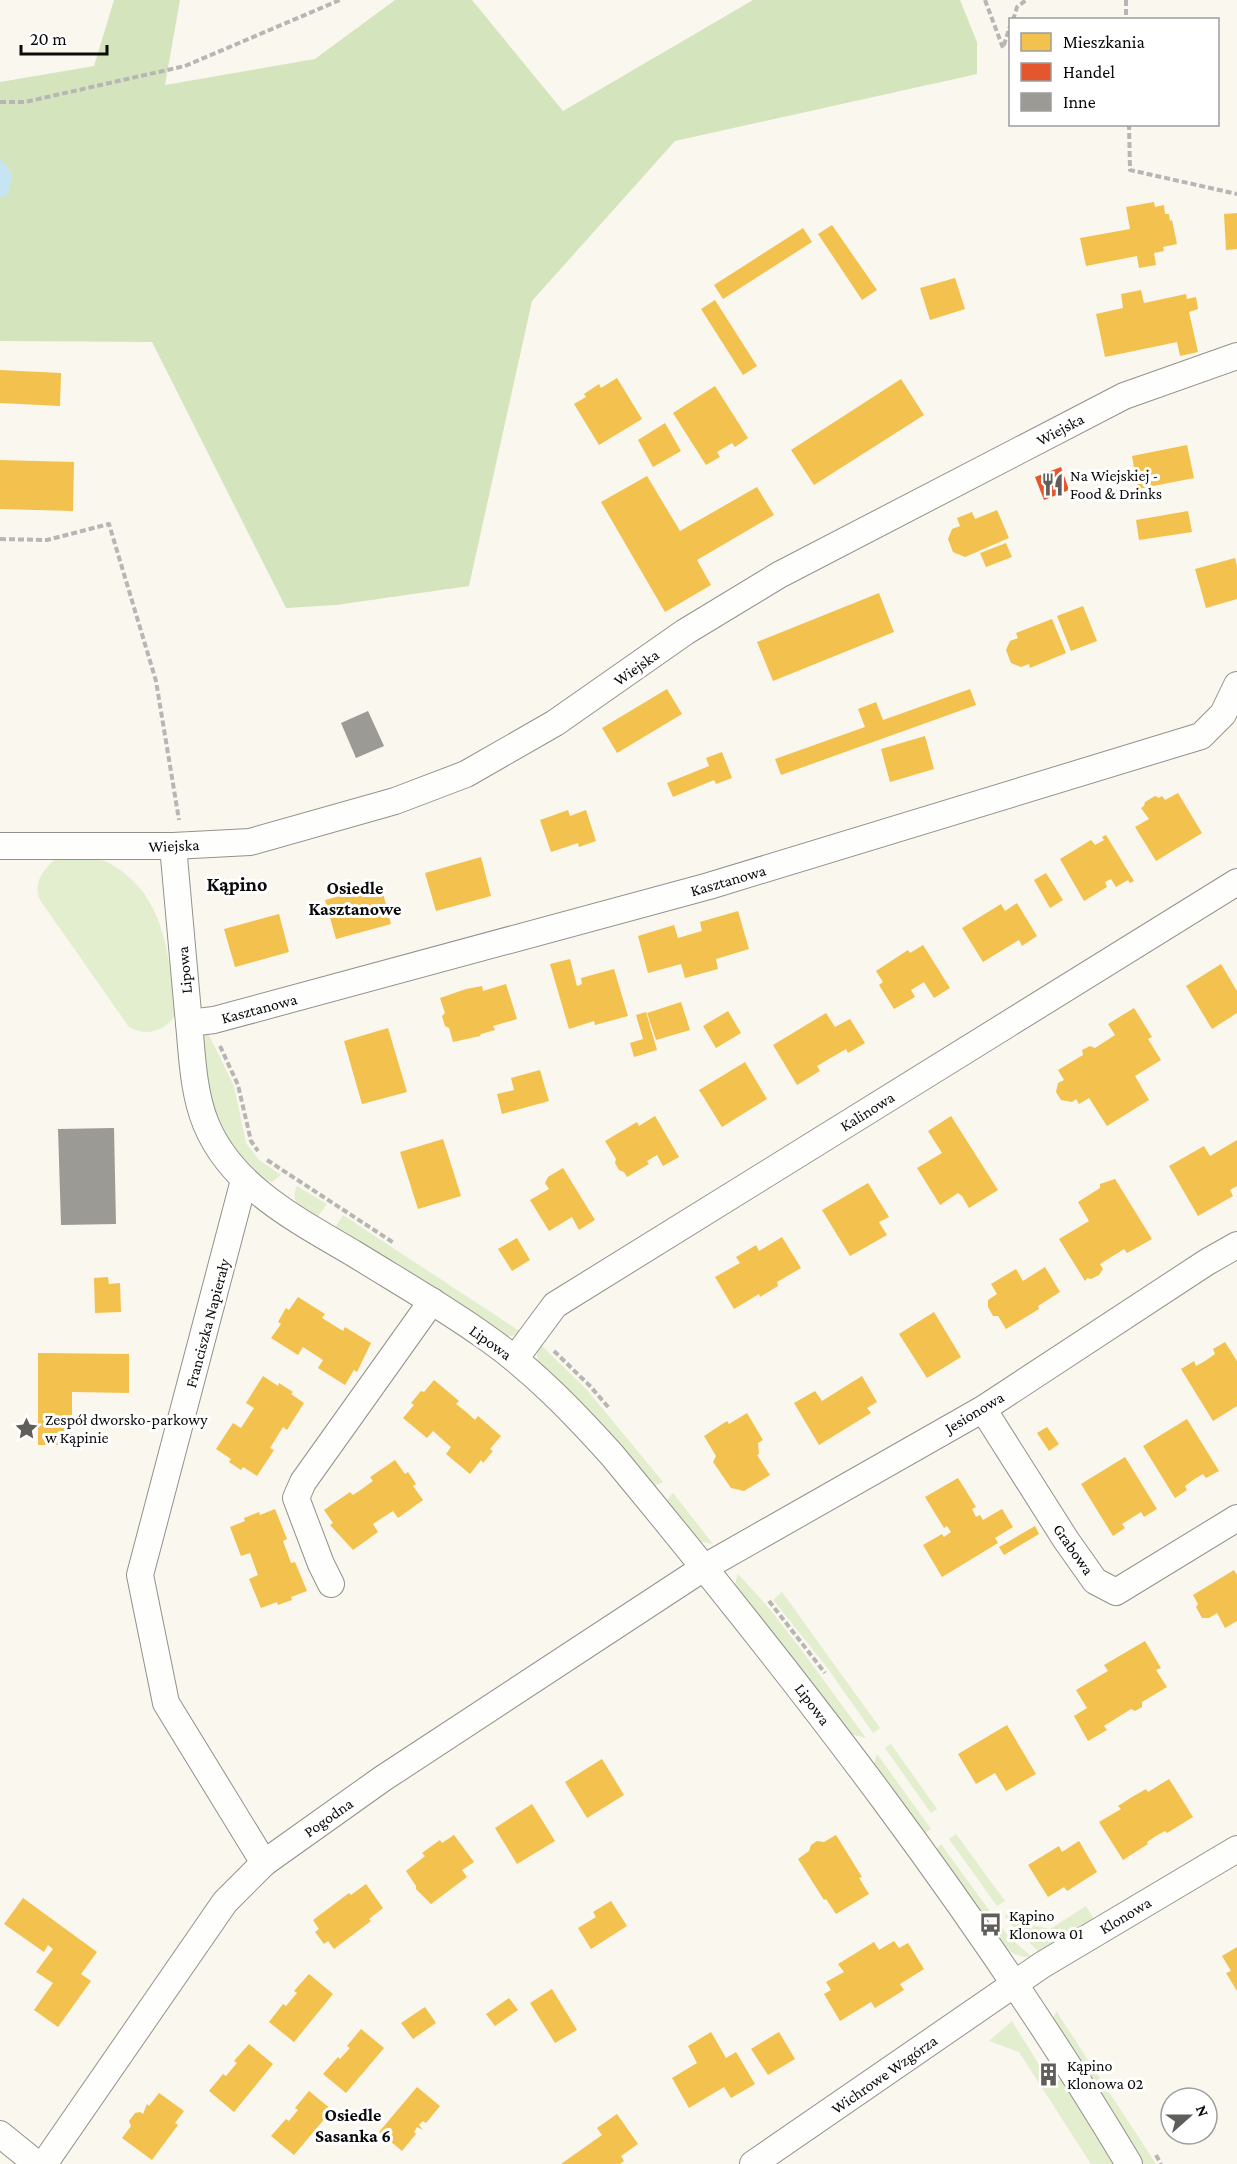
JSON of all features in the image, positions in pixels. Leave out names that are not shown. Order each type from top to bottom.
[{"type":"street","name":"Wiejska","points":[[0,846],[173,846],[250,842],[395,801],[466,774],[555,723],[685,632],[779,575],[1124,396],[1237,356]]},
{"type":"street","name":"Kasztanowa","points":[[189,1023],[225,1017],[709,886],[1201,736],[1223,714],[1237,685]]},
{"type":"street","name":"Lipowa","points":[[173,846],[189,1023],[199,1103],[215,1143],[244,1180],[284,1210],[487,1337],[541,1382],[597,1438],[815,1706],[1014,1983],[1129,2164]]},
{"type":"street","name":"Kalinowa","points":[[515,1359],[555,1305],[1237,882]]},
{"type":"street","name":"Franciszka Napierały","points":[[244,1180],[140,1575],[166,1703],[264,1863]]},
{"type":"street","name":"Jesionowa","points":[[705,1568],[983,1409],[1207,1262],[1237,1245]]},
{"type":"street","points":[[331,1584],[296,1498],[303,1482],[432,1301]]},
{"type":"street","name":"Grabowa","points":[[983,1409],[1066,1540],[1095,1581],[1116,1592],[1237,1518]]},
{"type":"street","name":"Pogodna","points":[[44,2164],[225,1902],[264,1863],[382,1779],[705,1568]]},
{"type":"street","name":"Klonowa","points":[[1014,1983],[1237,1849]]},
{"type":"street","name":"Wichrowe Wzgórza","points":[[753,2164],[1014,1983]]},
{"type":"street","points":[[0,2134],[38,2164]]},
{"type":"path","points":[[0,102],[25,102],[185,66],[340,0]]},
{"type":"path","points":[[985,0],[1003,48],[1009,32]]},
{"type":"path","points":[[1014,18],[1017,7],[1026,0]]},
{"type":"path","points":[[1126,0],[1126,18]]},
{"type":"path","points":[[1129,126],[1130,170],[1237,194]]},
{"type":"path","points":[[0,539],[47,540],[109,524],[156,681],[179,819],[173,846]]},
{"type":"green space","points":[[114,0],[180,0],[165,85],[315,59],[395,0],[472,0],[563,111],[753,0],[960,0],[977,42],[977,74],[675,141],[532,301],[469,586],[336,605],[286,608],[152,342],[0,341],[0,82],[94,66]]},
{"type":"green space","points":[[57,857],[88,857],[107,862],[127,875],[143,892],[152,907],[160,924],[169,960],[175,1016],[160,1029],[142,1032],[129,1027],[40,900],[39,881],[44,871]]},
{"type":"green space","points":[[207,1031],[234,1086],[246,1143],[259,1160],[281,1175],[272,1182],[263,1179],[244,1161],[226,1134],[214,1109],[208,1092],[205,1069],[203,1039]]},
{"type":"green space","points":[[297,1186],[327,1204],[316,1219],[296,1202],[294,1197]]},
{"type":"green space","points":[[343,1215],[521,1332],[512,1336],[501,1335],[334,1229]]},
{"type":"green space","points":[[540,1344],[587,1390],[663,1482],[652,1487],[538,1363],[537,1352]]},
{"type":"green space","points":[[673,1493],[713,1544],[696,1541],[665,1503]]},
{"type":"green space","points":[[738,1574],[768,1607],[800,1648],[866,1738],[850,1734],[734,1587]]},
{"type":"green space","points":[[782,1592],[880,1728],[873,1733],[826,1666],[773,1600]]},
{"type":"green space","points":[[891,1744],[937,1809],[931,1813],[885,1748]]},
{"type":"green space","points":[[877,1754],[931,1829],[925,1833],[921,1832],[873,1767]]},
{"type":"green space","points":[[956,1834],[1005,1901],[997,1906],[949,1839]]},
{"type":"green space","points":[[941,1844],[991,1913],[983,1919],[936,1853]]},
{"type":"green space","points":[[1086,1906],[1095,1921],[1040,1953],[1005,1916],[1012,1911],[1021,1923],[1050,1929]]},
{"type":"green space","points":[[1001,1926],[1008,1936],[1032,1957],[1019,1956],[1005,1947],[993,1932]]},
{"type":"green space","points":[[1057,2011],[1156,2164],[1143,2164],[1052,2019]]},
{"type":"green space","points":[[1012,2021],[1051,2084],[1063,2078],[1117,2164],[1091,2164],[1019,2052],[989,2041]]},
{"type":"water","points":[[0,158],[12,173],[9,193],[0,198]]},
{"type":"building: Mieszkania","points":[[1154,202],[1155,207],[1164,205],[1165,214],[1169,214],[1177,244],[1163,247],[1164,251],[1154,253],[1156,265],[1139,268],[1137,256],[1086,266],[1080,238],[1130,229],[1126,207]]},
{"type":"building: Mieszkania","points":[[1237,213],[1237,249],[1226,250],[1224,214]]},
{"type":"building: Mieszkania","points":[[832,225],[877,290],[862,300],[818,234]]},
{"type":"building: Mieszkania","points":[[803,228],[812,242],[723,299],[714,285]]},
{"type":"building: Mieszkania","points":[[955,278],[965,309],[930,320],[920,288]]},
{"type":"building: Mieszkania","points":[[1141,290],[1144,303],[1186,294],[1187,299],[1196,297],[1198,309],[1189,312],[1198,352],[1180,356],[1177,342],[1105,357],[1096,314],[1123,308],[1121,294]]},
{"type":"building: Mieszkania","points":[[715,300],[757,366],[743,375],[701,309]]},
{"type":"building: Mieszkania","points":[[0,370],[61,373],[60,406],[0,403]]},
{"type":"building: Mieszkania","points":[[617,378],[642,419],[599,445],[574,404],[586,397],[584,394],[599,384],[601,388]]},
{"type":"building: Mieszkania","points":[[901,379],[924,415],[814,485],[791,450]]},
{"type":"building: Mieszkania","points":[[715,386],[748,438],[735,447],[732,443],[717,452],[720,457],[706,465],[673,413]]},
{"type":"building: Mieszkania","points":[[665,423],[681,451],[653,467],[638,440]]},
{"type":"building: Mieszkania","points":[[1187,445],[1194,478],[1138,489],[1132,456]]},
{"type":"building: Mieszkania","points":[[0,460],[74,462],[73,511],[0,509]]},
{"type":"building: Mieszkania","points":[[647,476],[680,531],[757,487],[774,515],[697,560],[711,585],[665,612],[601,502]]},
{"type":"building: Mieszkania","points":[[997,510],[1009,538],[965,557],[953,552],[948,539],[952,529],[960,526],[957,518],[972,512],[975,519]]},
{"type":"building: Mieszkania","points":[[1188,511],[1192,532],[1139,540],[1136,520]]},
{"type":"building: Mieszkania","points":[[1006,543],[1012,557],[986,567],[980,553]]},
{"type":"building: Mieszkania","points":[[1235,558],[1237,599],[1206,608],[1195,569]]},
{"type":"building: Mieszkania","points":[[879,593],[894,632],[773,681],[757,642]]},
{"type":"building: Mieszkania","points":[[1083,606],[1097,641],[1071,651],[1057,616]]},
{"type":"building: Mieszkania","points":[[1052,619],[1066,653],[1030,668],[1029,664],[1021,667],[1011,663],[1006,650],[1010,641],[1018,638],[1016,633]]},
{"type":"building: Mieszkania","points":[[667,689],[682,714],[617,753],[602,728]]},
{"type":"building: Mieszkania","points":[[970,689],[976,705],[781,775],[775,759],[865,727],[858,709],[876,702],[883,720]]},
{"type":"building: Mieszkania","points":[[925,736],[934,769],[890,782],[881,749]]},
{"type":"building: Mieszkania","points":[[722,752],[732,778],[716,784],[714,780],[673,797],[667,783],[709,766],[706,758]]},
{"type":"building: Mieszkania","points":[[1178,793],[1202,833],[1156,861],[1135,827],[1149,819],[1141,808],[1145,802],[1155,796],[1159,798],[1162,796],[1165,800]]},
{"type":"building: Mieszkania","points":[[568,810],[570,816],[586,810],[596,841],[579,847],[578,843],[551,852],[540,820]]},
{"type":"building: Mieszkania","points":[[1106,835],[1134,881],[1130,883],[1128,880],[1116,887],[1111,879],[1105,882],[1107,887],[1084,901],[1060,859],[1091,840],[1095,845],[1104,840],[1102,837]]},
{"type":"building: Mieszkania","points":[[481,857],[491,896],[436,911],[425,873]]},
{"type":"building: Mieszkania","points":[[1046,873],[1063,900],[1050,908],[1034,880]]},
{"type":"building: Mieszkania","points":[[381,885],[391,924],[336,939],[325,900]]},
{"type":"building: Mieszkania","points":[[1017,903],[1037,936],[1022,946],[1019,940],[983,962],[962,928],[1001,904],[1005,911]]},
{"type":"building: Mieszkania","points":[[738,911],[749,949],[716,959],[718,969],[685,978],[681,964],[648,973],[638,936],[674,925],[678,938],[702,931],[700,922]]},
{"type":"building: Mieszkania","points":[[279,914],[289,952],[235,967],[224,929]]},
{"type":"building: Mieszkania","points":[[923,945],[950,988],[934,998],[924,982],[911,990],[915,997],[894,1009],[879,985],[883,982],[876,971],[908,950],[910,953]]},
{"type":"building: Mieszkania","points":[[570,959],[577,986],[582,984],[581,978],[614,969],[628,1016],[595,1025],[594,1021],[569,1029],[550,964]]},
{"type":"building: Mieszkania","points":[[1221,964],[1237,991],[1237,1013],[1212,1029],[1186,986]]},
{"type":"building: Mieszkania","points":[[506,984],[517,1019],[493,1026],[495,1030],[480,1036],[453,1042],[442,1016],[445,1013],[440,998],[466,989],[482,986],[483,991]]},
{"type":"building: Mieszkania","points":[[681,1002],[690,1030],[656,1040],[647,1013]]},
{"type":"building: Mieszkania","points":[[1134,1008],[1152,1037],[1148,1039],[1161,1060],[1135,1076],[1149,1100],[1107,1126],[1089,1098],[1079,1104],[1076,1099],[1072,1102],[1061,1100],[1056,1092],[1058,1083],[1064,1080],[1058,1070],[1083,1055],[1082,1050],[1090,1046],[1095,1048],[1115,1035],[1108,1024]]},
{"type":"building: Mieszkania","points":[[728,1011],[741,1033],[716,1048],[703,1026]]},
{"type":"building: Mieszkania","points":[[646,1012],[657,1050],[634,1057],[630,1043],[643,1039],[636,1015]]},
{"type":"building: Mieszkania","points":[[826,1013],[835,1027],[850,1019],[865,1043],[848,1053],[846,1049],[817,1066],[820,1071],[797,1085],[773,1045]]},
{"type":"building: Mieszkania","points":[[388,1028],[407,1092],[362,1104],[344,1041]]},
{"type":"building: Mieszkania","points":[[745,1062],[767,1099],[722,1127],[699,1090]]},
{"type":"building: Mieszkania","points":[[540,1070],[549,1101],[502,1114],[497,1094],[514,1090],[511,1078]]},
{"type":"building: Mieszkania","points":[[655,1116],[679,1157],[663,1166],[657,1155],[647,1161],[649,1164],[627,1177],[619,1170],[615,1163],[616,1159],[605,1141],[637,1122],[639,1126]]},
{"type":"building: Mieszkania","points":[[951,1116],[998,1190],[969,1208],[958,1193],[940,1205],[917,1168],[942,1153],[928,1131]]},
{"type":"building: Mieszkania","points":[[443,1139],[461,1196],[418,1209],[400,1152]]},
{"type":"building: Mieszkania","points":[[1237,1140],[1237,1186],[1230,1190],[1233,1196],[1198,1216],[1169,1166],[1204,1146],[1210,1156]]},
{"type":"building: Mieszkania","points":[[563,1168],[595,1220],[579,1230],[572,1217],[549,1231],[530,1200],[549,1189],[545,1183],[548,1177]]},
{"type":"building: Mieszkania","points":[[1115,1179],[1152,1239],[1127,1253],[1124,1249],[1100,1264],[1103,1269],[1099,1275],[1091,1279],[1087,1278],[1085,1281],[1059,1239],[1089,1221],[1078,1202],[1100,1188],[1100,1184]]},
{"type":"building: Mieszkania","points":[[868,1183],[889,1217],[879,1222],[887,1235],[850,1256],[822,1210]]},
{"type":"building: Mieszkania","points":[[782,1237],[801,1268],[777,1282],[778,1286],[734,1309],[715,1277],[740,1263],[736,1257],[756,1245],[759,1251]]},
{"type":"building: Mieszkania","points":[[517,1238],[530,1260],[512,1271],[498,1249]]},
{"type":"building: Mieszkania","points":[[1045,1267],[1060,1292],[1038,1306],[1039,1309],[1006,1329],[998,1316],[993,1316],[988,1307],[988,1300],[997,1294],[991,1284],[1016,1269],[1023,1281]]},
{"type":"building: Mieszkania","points":[[108,1277],[109,1284],[120,1283],[121,1312],[95,1313],[94,1278]]},
{"type":"building: Mieszkania","points":[[298,1297],[325,1314],[322,1318],[343,1331],[345,1327],[371,1343],[357,1372],[354,1370],[345,1385],[318,1368],[323,1360],[303,1347],[298,1355],[271,1338],[281,1324],[278,1322],[286,1308],[289,1310]]},
{"type":"building: Mieszkania","points":[[934,1312],[961,1357],[927,1378],[899,1334]]},
{"type":"building: Mieszkania","points":[[1225,1342],[1237,1361],[1237,1406],[1213,1421],[1181,1369],[1194,1361],[1196,1366],[1205,1361],[1215,1354],[1213,1349]]},
{"type":"building: Mieszkania","points":[[38,1353],[129,1354],[129,1393],[72,1392],[72,1445],[38,1445]]},
{"type":"building: Mieszkania","points":[[263,1376],[293,1392],[291,1394],[304,1403],[287,1430],[283,1427],[270,1448],[274,1450],[257,1476],[243,1467],[241,1470],[229,1462],[231,1459],[216,1449],[233,1423],[241,1428],[254,1408],[246,1403]]},
{"type":"building: Mieszkania","points":[[862,1376],[877,1402],[867,1408],[871,1413],[819,1445],[794,1403],[815,1391],[822,1401]]},
{"type":"building: Mieszkania","points":[[434,1380],[459,1401],[456,1404],[475,1420],[478,1416],[501,1436],[490,1449],[493,1451],[483,1463],[481,1460],[470,1474],[446,1454],[451,1447],[433,1431],[427,1438],[403,1418],[414,1405],[411,1403]]},
{"type":"building: Mieszkania","points":[[747,1413],[763,1440],[758,1443],[759,1454],[757,1455],[770,1475],[744,1491],[731,1488],[713,1462],[716,1456],[704,1436],[727,1421],[729,1424]]},
{"type":"building: Mieszkania","points":[[1187,1419],[1219,1471],[1206,1478],[1203,1474],[1193,1480],[1185,1486],[1187,1490],[1175,1498],[1143,1446]]},
{"type":"building: Mieszkania","points":[[1047,1427],[1059,1444],[1049,1451],[1037,1433]]},
{"type":"building: Mieszkania","points":[[1125,1457],[1157,1509],[1144,1517],[1141,1512],[1122,1524],[1125,1528],[1113,1536],[1081,1484]]},
{"type":"building: Mieszkania","points":[[395,1460],[405,1474],[408,1472],[416,1484],[413,1486],[423,1500],[398,1518],[393,1511],[373,1524],[378,1532],[353,1550],[330,1525],[333,1523],[324,1510],[350,1492],[353,1495],[362,1489],[373,1481],[370,1477]]},
{"type":"building: Mieszkania","points":[[958,1478],[976,1507],[972,1509],[976,1517],[980,1515],[983,1520],[1002,1509],[1013,1527],[995,1538],[998,1543],[942,1577],[923,1545],[942,1534],[944,1537],[951,1532],[947,1526],[944,1528],[925,1497]]},
{"type":"building: Mieszkania","points":[[275,1509],[287,1539],[283,1541],[291,1563],[295,1562],[307,1591],[291,1597],[292,1600],[278,1605],[277,1602],[261,1608],[249,1579],[258,1575],[250,1553],[241,1556],[230,1527],[259,1512],[260,1515]]},
{"type":"building: Mieszkania","points":[[1035,1526],[1039,1534],[1004,1555],[999,1547]]},
{"type":"building: Mieszkania","points":[[1234,1570],[1237,1575],[1237,1621],[1225,1628],[1217,1613],[1209,1618],[1202,1618],[1193,1595]]},
{"type":"building: Mieszkania","points":[[1145,1641],[1161,1668],[1156,1670],[1167,1687],[1142,1702],[1142,1707],[1135,1711],[1131,1709],[1104,1726],[1107,1730],[1088,1741],[1074,1716],[1087,1708],[1076,1690],[1108,1671],[1104,1665]]},
{"type":"building: Mieszkania","points":[[1007,1725],[1036,1774],[1006,1791],[995,1773],[976,1784],[958,1754]]},
{"type":"building: Mieszkania","points":[[602,1759],[624,1795],[587,1818],[565,1782]]},
{"type":"building: Mieszkania","points":[[1169,1779],[1193,1817],[1167,1833],[1165,1831],[1156,1836],[1123,1860],[1099,1822],[1121,1809],[1118,1806],[1132,1797],[1146,1789],[1148,1792]]},
{"type":"building: Mieszkania","points":[[532,1804],[555,1841],[517,1864],[495,1828]]},
{"type":"building: Mieszkania","points":[[454,1835],[474,1862],[462,1870],[467,1877],[431,1904],[416,1889],[406,1871],[425,1856],[422,1853],[440,1840],[442,1843]]},
{"type":"building: Mieszkania","points":[[836,1835],[862,1877],[859,1878],[869,1894],[836,1914],[826,1899],[824,1900],[798,1859],[817,1841],[824,1842]]},
{"type":"building: Mieszkania","points":[[1079,1841],[1097,1872],[1067,1891],[1064,1887],[1048,1897],[1028,1865],[1059,1846],[1062,1852]]},
{"type":"building: Mieszkania","points":[[366,1884],[383,1908],[369,1919],[371,1921],[334,1949],[328,1941],[324,1944],[315,1932],[319,1929],[313,1920],[349,1893],[351,1895]]},
{"type":"building: Mieszkania","points":[[23,1898],[97,1952],[81,1974],[91,1981],[58,2027],[34,2010],[53,1983],[36,1972],[53,1949],[48,1945],[44,1952],[4,1924]]},
{"type":"building: Mieszkania","points":[[611,1901],[627,1926],[591,1949],[578,1928],[596,1917],[593,1912]]},
{"type":"building: Mieszkania","points":[[894,1941],[899,1948],[908,1943],[924,1969],[900,1984],[904,1990],[875,2008],[871,2002],[840,2021],[824,1994],[831,1990],[826,1982],[844,1972],[838,1964],[874,1942],[879,1950]]},
{"type":"building: Mieszkania","points":[[1237,1947],[1237,1991],[1226,1973],[1231,1971],[1222,1956]]},
{"type":"building: Mieszkania","points":[[309,1974],[333,1994],[294,2042],[269,2022],[283,2004],[286,2006],[297,1993],[294,1991]]},
{"type":"building: Mieszkania","points":[[552,1989],[577,2030],[555,2043],[530,2003]]},
{"type":"building: Mieszkania","points":[[509,1998],[518,2010],[495,2026],[486,2014]]},
{"type":"building: Mieszkania","points":[[425,2007],[436,2023],[413,2039],[401,2023]]},
{"type":"building: Mieszkania","points":[[361,2029],[384,2048],[346,2093],[323,2074],[338,2057],[340,2059],[350,2048],[347,2046]]},
{"type":"building: Mieszkania","points":[[711,2032],[726,2058],[736,2052],[755,2084],[731,2098],[724,2087],[689,2108],[672,2078],[697,2063],[688,2046]]},
{"type":"building: Mieszkania","points":[[779,2032],[795,2059],[768,2075],[751,2049]]},
{"type":"building: Mieszkania","points":[[249,2044],[273,2064],[234,2112],[209,2091],[223,2074],[226,2076],[237,2063],[234,2061]]},
{"type":"building: Mieszkania","points":[[417,2087],[440,2106],[426,2123],[423,2121],[419,2125],[423,2130],[417,2127],[414,2132],[416,2134],[402,2151],[379,2132]]},
{"type":"building: Mieszkania","points":[[309,2091],[332,2110],[294,2155],[271,2136],[286,2119],[289,2121],[298,2110],[295,2108]]},
{"type":"building: Mieszkania","points":[[159,2093],[184,2111],[175,2123],[178,2125],[152,2160],[122,2138],[131,2126],[129,2121],[135,2113],[143,2114],[147,2104],[149,2106]]},
{"type":"building: Mieszkania","points":[[617,2114],[638,2144],[621,2156],[624,2161],[620,2164],[561,2164],[602,2135],[597,2128]]},
{"type":"building: Handel","name":"Na Wiejskiej - Food & Drinks","points":[[1061,467],[1069,490],[1044,500],[1035,477]]},
{"type":"building: Inne","points":[[368,711],[384,746],[356,758],[341,723]]},
{"type":"building: Inne","points":[[114,1128],[116,1224],[61,1225],[58,1129]]},
{"type":"building: Inne","name":"Kąpino Klonowa 02","points":[[1048,2065],[1057,2079],[1050,2083],[1041,2070]]},
{"type":"place","name":"Na Wiejskiej - Food & Drinks","points":[[1052,484]]},
{"type":"place","name":"Zespół dworsko-parkowy w Kąpinie","points":[[27,1428]]},
{"type":"place","name":"Kąpino Klonowa 01","points":[[991,1924]]},
{"type":"place","name":"Kąpino Klonowa 02","points":[[1049,2074]]},
{"type":"district","name":"Kąpino","points":[[237,884]]},
{"type":"district","name":"Osiedle Kasztanowe","points":[[355,898]]},
{"type":"district","name":"Osiedle Sasanka 6","points":[[353,2125]]}]
